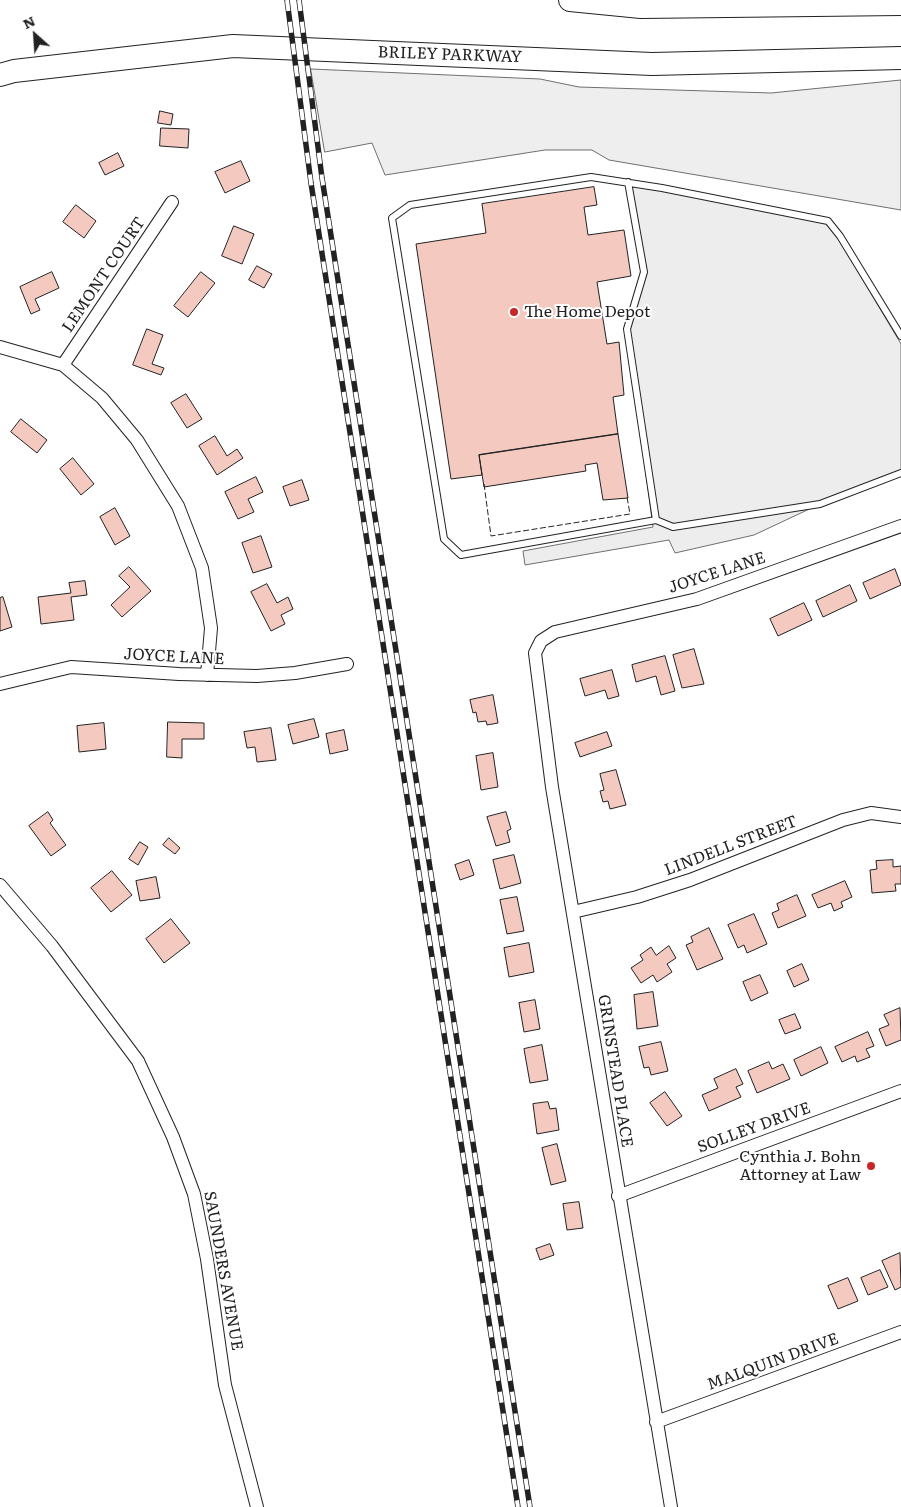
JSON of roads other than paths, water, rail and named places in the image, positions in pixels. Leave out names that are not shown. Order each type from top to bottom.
[{"type":"highway","points":[[570,0],[641,7],[901,4]]},
{"type":"highway","name":"BRILEY PARKWAY","points":[[0,75],[14,71],[233,46],[652,64],[901,58]]},
{"type":"street","name":"LEMONT COURT","points":[[63,365],[172,202]]},
{"type":"street","points":[[0,347],[63,365],[102,398],[137,440],[178,506],[202,568],[211,628],[207,675]]},
{"type":"street","name":"JOYCE LANE","points":[[541,641],[555,632],[698,599],[901,526]]},
{"type":"street","name":"GRINSTEAD PLACE","points":[[541,641],[535,653],[552,787],[618,1196],[671,1507]]},
{"type":"street","name":"JOYCE LANE","points":[[0,684],[71,667],[257,676],[295,674],[347,664]]},
{"type":"street","name":"LINDELL STREET","points":[[573,912],[637,897],[690,880],[843,820],[872,813],[901,818]]},
{"type":"street","name":"SAUNDERS AVENUE","points":[[0,885],[52,946],[138,1061],[173,1137],[194,1194],[207,1259],[225,1385],[257,1507]]},
{"type":"street","name":"SOLLEY DRIVE","points":[[618,1196],[901,1092]]},
{"type":"street","name":"MALQUIN DRIVE","points":[[656,1422],[901,1332]]},
{"type":"lane","points":[[901,336],[840,236],[828,220],[628,182],[591,177],[410,205],[392,218],[444,539],[461,555],[656,520],[673,528],[820,504],[901,473]]},
{"type":"lane","points":[[628,182],[644,272],[627,329],[656,520]]},
{"type":"railway","points":[[287,0],[311,183],[518,1507]]},
{"type":"railway","points":[[299,0],[322,178],[530,1507]]},
{"type":"place","name":"The Home Depot","points":[[514,312]]},
{"type":"place","name":"Cynthia J. Bohn Attorney at Law","points":[[871,1166]]}]
